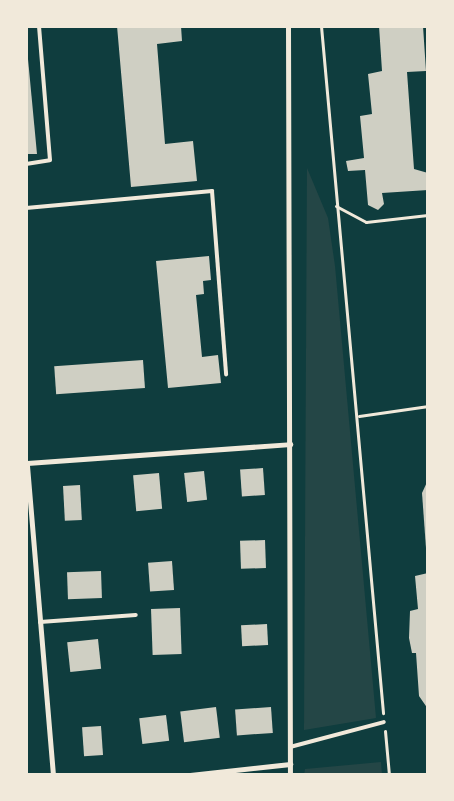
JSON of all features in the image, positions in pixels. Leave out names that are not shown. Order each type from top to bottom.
[{"type":"street","points":[[288,26],[290,775]]},
{"type":"street","points":[[53,775],[27,463],[290,444]]},
{"type":"street","points":[[190,775],[290,764]]},
{"type":"lane","points":[[26,164],[50,160],[39,26]]},
{"type":"lane","points":[[26,208],[212,191],[226,374]]},
{"type":"lane","points":[[40,622],[136,615]]},
{"type":"lane","points":[[290,747],[384,722]]},
{"type":"path","points":[[321,26],[336,206],[359,416],[389,775]]},
{"type":"path","points":[[336,206],[366,222],[428,215]]},
{"type":"path","points":[[359,416],[428,406]]},
{"type":"shaded area","points":[[307,168],[328,218],[335,266],[376,718],[304,730]]},
{"type":"shaded area","points":[[381,762],[382,775],[304,775],[305,769]]},
{"type":"building","points":[[117,26],[181,26],[182,41],[157,44],[165,144],[193,141],[197,181],[131,187]]},
{"type":"building","points":[[379,26],[423,26],[426,71],[407,72],[414,169],[428,173],[428,190],[382,193],[384,204],[378,210],[368,205],[365,170],[348,171],[346,161],[364,158],[360,116],[372,114],[368,74],[382,71]]},
{"type":"building","points":[[26,38],[37,154],[26,154]]},
{"type":"building","points":[[209,256],[211,280],[203,281],[204,294],[196,295],[202,357],[218,355],[221,383],[168,388],[156,261]]},
{"type":"building","points":[[143,360],[145,388],[56,394],[54,366]]},
{"type":"building","points":[[263,468],[265,495],[242,497],[240,470]]},
{"type":"building","points":[[204,471],[207,500],[187,502],[184,473]]},
{"type":"building","points":[[159,473],[162,509],[136,511],[133,475]]},
{"type":"building","points":[[428,480],[428,548],[426,548],[422,493]]},
{"type":"building","points":[[80,485],[82,520],[65,521],[63,486]]},
{"type":"building","points":[[265,540],[266,568],[241,569],[240,541]]},
{"type":"building","points":[[172,561],[174,590],[150,592],[148,563]]},
{"type":"building","points":[[101,571],[102,598],[68,599],[67,572]]},
{"type":"building","points":[[428,573],[428,709],[419,696],[416,653],[412,653],[409,638],[410,611],[418,609],[415,576]]},
{"type":"building","points":[[180,608],[182,654],[153,655],[151,609]]},
{"type":"building","points":[[267,624],[268,645],[242,646],[241,625]]},
{"type":"building","points":[[98,639],[101,669],[70,672],[67,642]]},
{"type":"building","points":[[216,707],[220,738],[184,742],[180,711]]},
{"type":"building","points":[[271,707],[273,733],[237,735],[235,710]]},
{"type":"building","points":[[166,715],[169,741],[142,744],[139,718]]},
{"type":"building","points":[[101,726],[103,755],[84,756],[82,727]]}]
